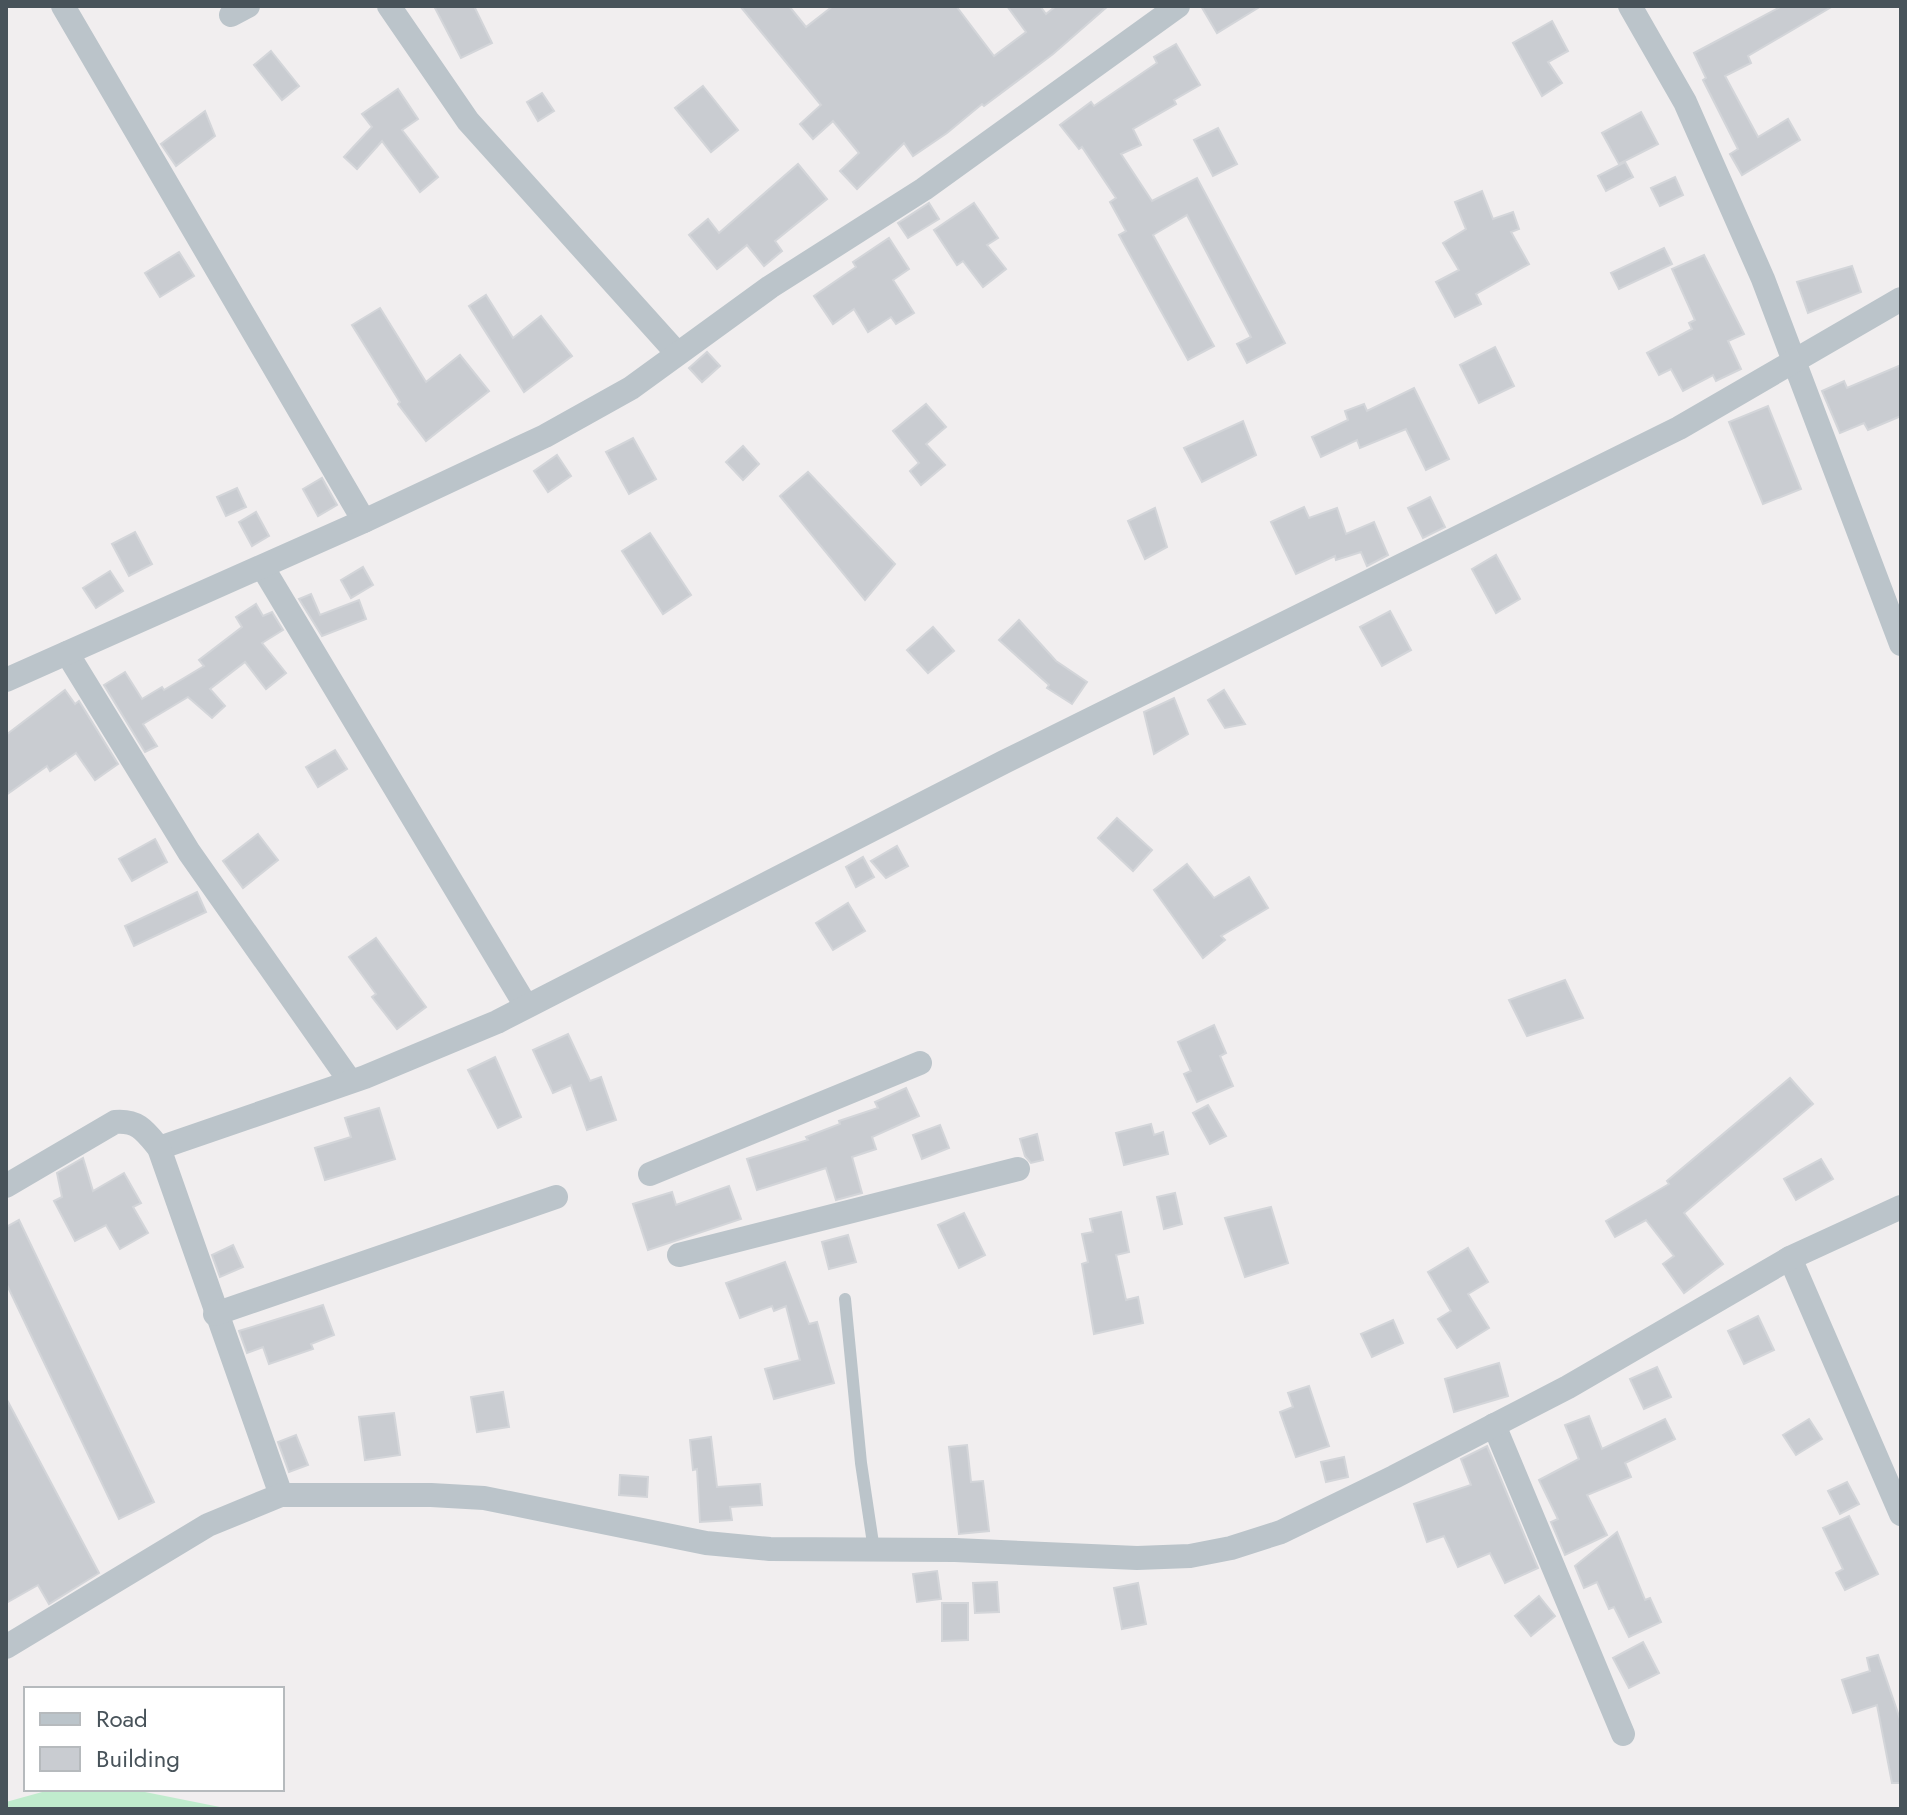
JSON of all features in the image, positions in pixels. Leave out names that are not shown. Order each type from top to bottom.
[{"type":"street","points":[[63,6],[364,521]]},
{"type":"street","points":[[389,6],[468,121],[676,352]]},
{"type":"street","points":[[6,680],[364,521],[545,436],[631,388],[676,352],[770,287],[924,189],[1178,6]]},
{"type":"street","points":[[1630,6],[1685,102],[1763,279],[1901,644]]},
{"type":"street","points":[[159,1148],[350,1081],[497,1022],[1058,735],[1679,428],[1901,299]]},
{"type":"street","points":[[263,568],[526,1006]]},
{"type":"street","points":[[67,653],[189,852],[350,1081]]},
{"type":"street","points":[[650,1174],[920,1063]]},
{"type":"street","points":[[6,1186],[115,1122],[128,1121],[142,1127],[159,1148],[281,1495]]},
{"type":"street","points":[[679,1255],[1018,1169]]},
{"type":"street","points":[[215,1314],[556,1197]]},
{"type":"street","points":[[6,1647],[208,1525],[281,1495],[484,1498],[706,1543],[770,1549],[1137,1558],[1190,1556],[1231,1548],[1281,1532],[1494,1425],[1568,1387],[1790,1258],[1901,1207]]},
{"type":"street","points":[[1790,1258],[1901,1514]]},
{"type":"street","points":[[1494,1425],[1623,1734]]},
{"type":"lane","points":[[845,1299],[861,1463],[874,1550]]},
{"type":"green space","points":[[46,1791],[140,1791],[230,1809],[6,1809],[6,1802]]},
{"type":"building","points":[[434,6],[474,6],[492,43],[461,58]]},
{"type":"building","points":[[740,6],[789,6],[806,27],[833,6],[956,6],[994,56],[1026,32],[1007,6],[1040,6],[1046,14],[1056,6],[1108,6],[1053,54],[913,156],[904,143],[857,189],[840,171],[859,153],[833,121],[813,139],[800,124],[821,105]]},
{"type":"building","points":[[1201,6],[1261,6],[1217,33]]},
{"type":"building","points":[[1782,6],[1833,6],[1748,56],[1751,63],[1725,76],[1758,137],[1788,119],[1800,140],[1742,175],[1730,154],[1738,149],[1703,80],[1706,78],[1694,53]]},
{"type":"building","points":[[1552,21],[1568,51],[1548,62],[1562,83],[1542,96],[1513,43]]},
{"type":"building","points":[[1176,44],[1200,85],[1174,100],[1176,104],[1133,129],[1141,145],[1121,154],[1152,201],[1197,178],[1285,343],[1247,363],[1237,344],[1251,337],[1187,215],[1153,235],[1214,346],[1188,360],[1119,235],[1126,231],[1110,202],[1116,198],[1082,147],[1079,149],[1060,125],[1091,102],[1094,106],[1157,63],[1154,57]]},
{"type":"building","points":[[271,51],[299,86],[282,100],[254,65]]},
{"type":"building","points":[[703,86],[738,130],[711,152],[675,108]]},
{"type":"building","points":[[398,89],[418,119],[402,130],[438,177],[420,192],[382,141],[357,169],[344,157],[372,127],[362,114]]},
{"type":"building","points":[[542,93],[554,111],[538,121],[527,102]]},
{"type":"building","points":[[205,111],[215,136],[176,166],[161,144]]},
{"type":"building","points":[[1641,112],[1658,144],[1619,164],[1602,133]]},
{"type":"building","points":[[1218,128],[1237,164],[1213,176],[1194,140]]},
{"type":"building","points":[[1625,162],[1633,177],[1606,191],[1598,176]]},
{"type":"building","points":[[798,164],[827,199],[775,241],[782,251],[764,266],[747,245],[717,269],[689,235],[708,219],[719,233]]},
{"type":"building","points":[[1675,177],[1683,195],[1660,206],[1651,188]]},
{"type":"building","points":[[1482,191],[1493,219],[1513,212],[1519,229],[1511,232],[1529,264],[1476,294],[1481,304],[1455,317],[1436,282],[1459,270],[1443,243],[1466,229],[1455,202]]},
{"type":"building","points":[[929,203],[939,219],[908,238],[898,223]]},
{"type":"building","points":[[974,203],[998,238],[987,245],[1006,269],[983,287],[963,261],[957,265],[934,230]]},
{"type":"building","points":[[889,238],[909,269],[893,280],[914,313],[896,324],[891,317],[868,332],[854,309],[833,324],[814,296],[856,267],[853,262]]},
{"type":"building","points":[[1664,248],[1672,264],[1619,289],[1611,273]]},
{"type":"building","points":[[179,252],[194,276],[160,297],[145,273]]},
{"type":"building","points":[[1704,255],[1744,334],[1728,341],[1741,369],[1716,381],[1713,375],[1683,391],[1671,369],[1659,375],[1647,353],[1692,329],[1689,323],[1695,320],[1672,269]]},
{"type":"building","points":[[1852,266],[1861,292],[1808,313],[1797,282]]},
{"type":"building","points":[[486,295],[513,338],[541,316],[572,356],[524,392],[469,306]]},
{"type":"building","points":[[380,308],[426,382],[460,355],[489,391],[426,441],[398,404],[400,402],[352,325]]},
{"type":"building","points":[[1495,347],[1514,386],[1479,403],[1460,365]]},
{"type":"building","points":[[707,352],[720,366],[702,382],[689,368]]},
{"type":"building","points":[[1901,365],[1901,416],[1868,430],[1864,423],[1840,433],[1822,391],[1844,381],[1847,388]]},
{"type":"building","points":[[1414,388],[1449,459],[1426,470],[1406,429],[1360,448],[1357,440],[1321,457],[1312,437],[1348,420],[1345,411],[1364,404],[1367,411]]},
{"type":"building","points":[[926,404],[946,427],[926,444],[945,465],[921,485],[910,471],[919,463],[893,431]]},
{"type":"building","points":[[1768,406],[1801,489],[1763,504],[1729,422]]},
{"type":"building","points":[[1243,421],[1256,455],[1202,482],[1184,448]]},
{"type":"building","points":[[633,438],[656,479],[629,494],[606,452]]},
{"type":"building","points":[[743,446],[759,464],[743,480],[726,462]]},
{"type":"building","points":[[557,455],[571,476],[548,492],[534,471]]},
{"type":"building","points":[[808,472],[895,564],[865,600],[780,496]]},
{"type":"building","points":[[322,478],[337,505],[318,516],[303,489]]},
{"type":"building","points":[[237,488],[246,507],[226,516],[217,497]]},
{"type":"building","points":[[1430,497],[1445,527],[1423,538],[1408,508]]},
{"type":"building","points":[[1304,507],[1309,518],[1337,508],[1346,534],[1374,522],[1388,555],[1367,566],[1361,552],[1336,560],[1335,556],[1296,574],[1271,522]]},
{"type":"building","points":[[1155,508],[1167,547],[1145,559],[1128,521]]},
{"type":"building","points":[[256,512],[269,536],[252,546],[239,522]]},
{"type":"building","points":[[135,532],[152,564],[129,576],[112,544]]},
{"type":"building","points":[[650,533],[691,595],[663,614],[622,551]]},
{"type":"building","points":[[1496,555],[1520,599],[1496,613],[1472,569]]},
{"type":"building","points":[[363,567],[373,585],[351,598],[341,580]]},
{"type":"building","points":[[110,571],[123,591],[96,608],[83,588]]},
{"type":"building","points":[[311,594],[320,615],[359,600],[366,619],[322,636],[299,599]]},
{"type":"building","points":[[256,604],[263,616],[272,612],[283,630],[262,643],[286,673],[266,689],[245,662],[210,689],[225,706],[212,718],[188,697],[143,724],[157,746],[145,752],[104,685],[125,672],[142,699],[162,687],[164,690],[204,666],[199,660],[242,627],[236,617]]},
{"type":"building","points":[[1390,611],[1411,650],[1382,666],[1360,627]]},
{"type":"building","points":[[1019,620],[1056,661],[1087,682],[1072,704],[1047,688],[1049,685],[999,640]]},
{"type":"building","points":[[933,627],[954,651],[928,673],[907,650]]},
{"type":"building","points":[[65,690],[75,704],[79,701],[118,764],[95,780],[76,753],[50,771],[47,766],[6,795],[6,735]]},
{"type":"building","points":[[1224,690],[1245,724],[1225,728],[1208,700]]},
{"type":"building","points":[[1174,698],[1188,734],[1154,754],[1144,712]]},
{"type":"building","points":[[335,750],[347,769],[318,787],[306,767]]},
{"type":"building","points":[[1117,818],[1152,850],[1133,871],[1098,838]]},
{"type":"building","points":[[258,834],[278,860],[243,888],[223,861]]},
{"type":"building","points":[[155,839],[167,862],[132,881],[119,859]]},
{"type":"building","points":[[897,846],[908,866],[886,878],[871,861]]},
{"type":"building","points":[[863,857],[874,877],[856,887],[846,867]]},
{"type":"building","points":[[1187,864],[1214,898],[1249,877],[1268,908],[1221,936],[1225,940],[1203,958],[1154,890]]},
{"type":"building","points":[[197,892],[206,912],[134,946],[125,926]]},
{"type":"building","points":[[848,903],[865,931],[833,950],[816,923]]},
{"type":"building","points":[[376,938],[426,1007],[397,1029],[372,997],[376,994],[349,957]]},
{"type":"building","points":[[1565,980],[1583,1018],[1527,1036],[1509,1000]]},
{"type":"building","points":[[1214,1025],[1226,1053],[1220,1056],[1233,1086],[1197,1102],[1184,1074],[1191,1071],[1178,1042]]},
{"type":"building","points":[[568,1034],[590,1081],[601,1077],[616,1120],[587,1130],[571,1085],[553,1093],[533,1050]]},
{"type":"building","points":[[495,1057],[521,1117],[498,1128],[468,1070]]},
{"type":"building","points":[[1790,1078],[1813,1104],[1684,1213],[1723,1264],[1684,1293],[1663,1264],[1674,1256],[1646,1220],[1615,1237],[1606,1221],[1669,1184],[1667,1181]]},
{"type":"building","points":[[906,1088],[919,1116],[872,1137],[876,1149],[852,1157],[862,1193],[836,1200],[826,1168],[757,1190],[747,1159],[808,1140],[806,1137],[840,1124],[839,1121],[878,1108],[875,1102]]},
{"type":"building","points":[[1208,1105],[1226,1136],[1210,1144],[1193,1113]]},
{"type":"building","points":[[379,1108],[395,1159],[325,1180],[315,1148],[351,1137],[345,1118]]},
{"type":"building","points":[[1151,1124],[1154,1135],[1163,1132],[1168,1154],[1124,1165],[1116,1133]]},
{"type":"building","points":[[940,1125],[949,1148],[922,1159],[913,1135]]},
{"type":"building","points":[[1037,1134],[1043,1160],[1031,1163],[1025,1156],[1020,1139]]},
{"type":"building","points":[[83,1158],[93,1191],[124,1173],[141,1203],[133,1207],[148,1233],[120,1249],[106,1225],[75,1241],[54,1201],[62,1197],[57,1173]]},
{"type":"building","points":[[1821,1159],[1833,1179],[1796,1200],[1784,1179]]},
{"type":"building","points":[[729,1186],[741,1219],[648,1250],[633,1204],[672,1192],[676,1205]]},
{"type":"building","points":[[1175,1193],[1182,1224],[1164,1229],[1157,1197]]},
{"type":"building","points":[[1271,1207],[1288,1263],[1245,1277],[1225,1218]]},
{"type":"building","points":[[1121,1212],[1129,1252],[1116,1255],[1126,1300],[1138,1297],[1143,1323],[1094,1334],[1082,1264],[1088,1262],[1082,1234],[1093,1232],[1090,1219]]},
{"type":"building","points":[[964,1213],[985,1255],[959,1268],[938,1225]]},
{"type":"building","points":[[19,1220],[154,1502],[119,1519],[6,1283],[6,1227]]},
{"type":"building","points":[[848,1235],[856,1262],[829,1269],[822,1242]]},
{"type":"building","points":[[233,1245],[243,1267],[220,1277],[212,1255]]},
{"type":"building","points":[[1468,1248],[1488,1282],[1468,1294],[1489,1328],[1457,1348],[1438,1319],[1451,1311],[1428,1272]]},
{"type":"building","points":[[785,1262],[809,1324],[817,1322],[834,1383],[774,1399],[765,1369],[800,1360],[786,1306],[774,1311],[772,1306],[740,1318],[726,1283]]},
{"type":"building","points":[[323,1305],[334,1335],[311,1344],[313,1349],[269,1364],[263,1347],[247,1353],[239,1331]]},
{"type":"building","points":[[1758,1316],[1774,1350],[1744,1364],[1728,1331]]},
{"type":"building","points":[[1393,1320],[1403,1343],[1372,1357],[1361,1334]]},
{"type":"building","points":[[1499,1363],[1508,1396],[1454,1412],[1445,1379]]},
{"type":"building","points":[[1657,1367],[1671,1397],[1644,1409],[1630,1379]]},
{"type":"building","points":[[1309,1386],[1329,1446],[1296,1457],[1280,1412],[1293,1407],[1288,1393]]},
{"type":"building","points":[[503,1392],[509,1427],[477,1432],[471,1397]]},
{"type":"building","points":[[6,1398],[99,1573],[49,1604],[38,1585],[6,1603]]},
{"type":"building","points":[[394,1413],[400,1455],[365,1460],[359,1417]]},
{"type":"building","points":[[1589,1416],[1602,1449],[1665,1419],[1675,1439],[1625,1463],[1631,1477],[1587,1495],[1607,1535],[1565,1555],[1551,1522],[1558,1519],[1539,1480],[1579,1459],[1565,1425]]},
{"type":"building","points":[[1809,1419],[1822,1439],[1796,1455],[1783,1435]]},
{"type":"building","points":[[296,1435],[308,1465],[289,1472],[278,1442]]},
{"type":"building","points":[[711,1437],[717,1487],[760,1484],[762,1505],[730,1507],[732,1520],[700,1522],[697,1469],[693,1470],[690,1440]]},
{"type":"building","points":[[967,1445],[971,1482],[983,1481],[989,1531],[959,1534],[949,1447]]},
{"type":"building","points":[[1487,1446],[1538,1568],[1505,1583],[1490,1553],[1458,1567],[1444,1536],[1427,1542],[1414,1504],[1471,1485],[1461,1459]]},
{"type":"building","points":[[1344,1457],[1348,1477],[1326,1482],[1321,1462]]},
{"type":"building","points":[[620,1475],[648,1477],[647,1497],[619,1495]]},
{"type":"building","points":[[1847,1482],[1859,1504],[1840,1514],[1828,1491]]},
{"type":"building","points":[[1849,1516],[1878,1574],[1845,1590],[1836,1573],[1843,1569],[1823,1528]]},
{"type":"building","points":[[1617,1532],[1645,1600],[1650,1598],[1661,1622],[1629,1637],[1614,1607],[1609,1609],[1597,1582],[1584,1588],[1575,1566]]},
{"type":"building","points":[[937,1571],[941,1599],[917,1602],[913,1574]]},
{"type":"building","points":[[997,1582],[999,1612],[975,1613],[973,1583]]},
{"type":"building","points":[[1138,1583],[1146,1624],[1122,1629],[1114,1588]]},
{"type":"building","points":[[1539,1596],[1555,1616],[1531,1636],[1515,1616]]},
{"type":"building","points":[[942,1603],[968,1603],[968,1640],[942,1641]]},
{"type":"building","points":[[1643,1642],[1659,1673],[1629,1688],[1613,1658]]},
{"type":"building","points":[[1878,1655],[1901,1722],[1901,1783],[1892,1783],[1877,1705],[1853,1713],[1842,1680],[1870,1671],[1867,1658]]}]
